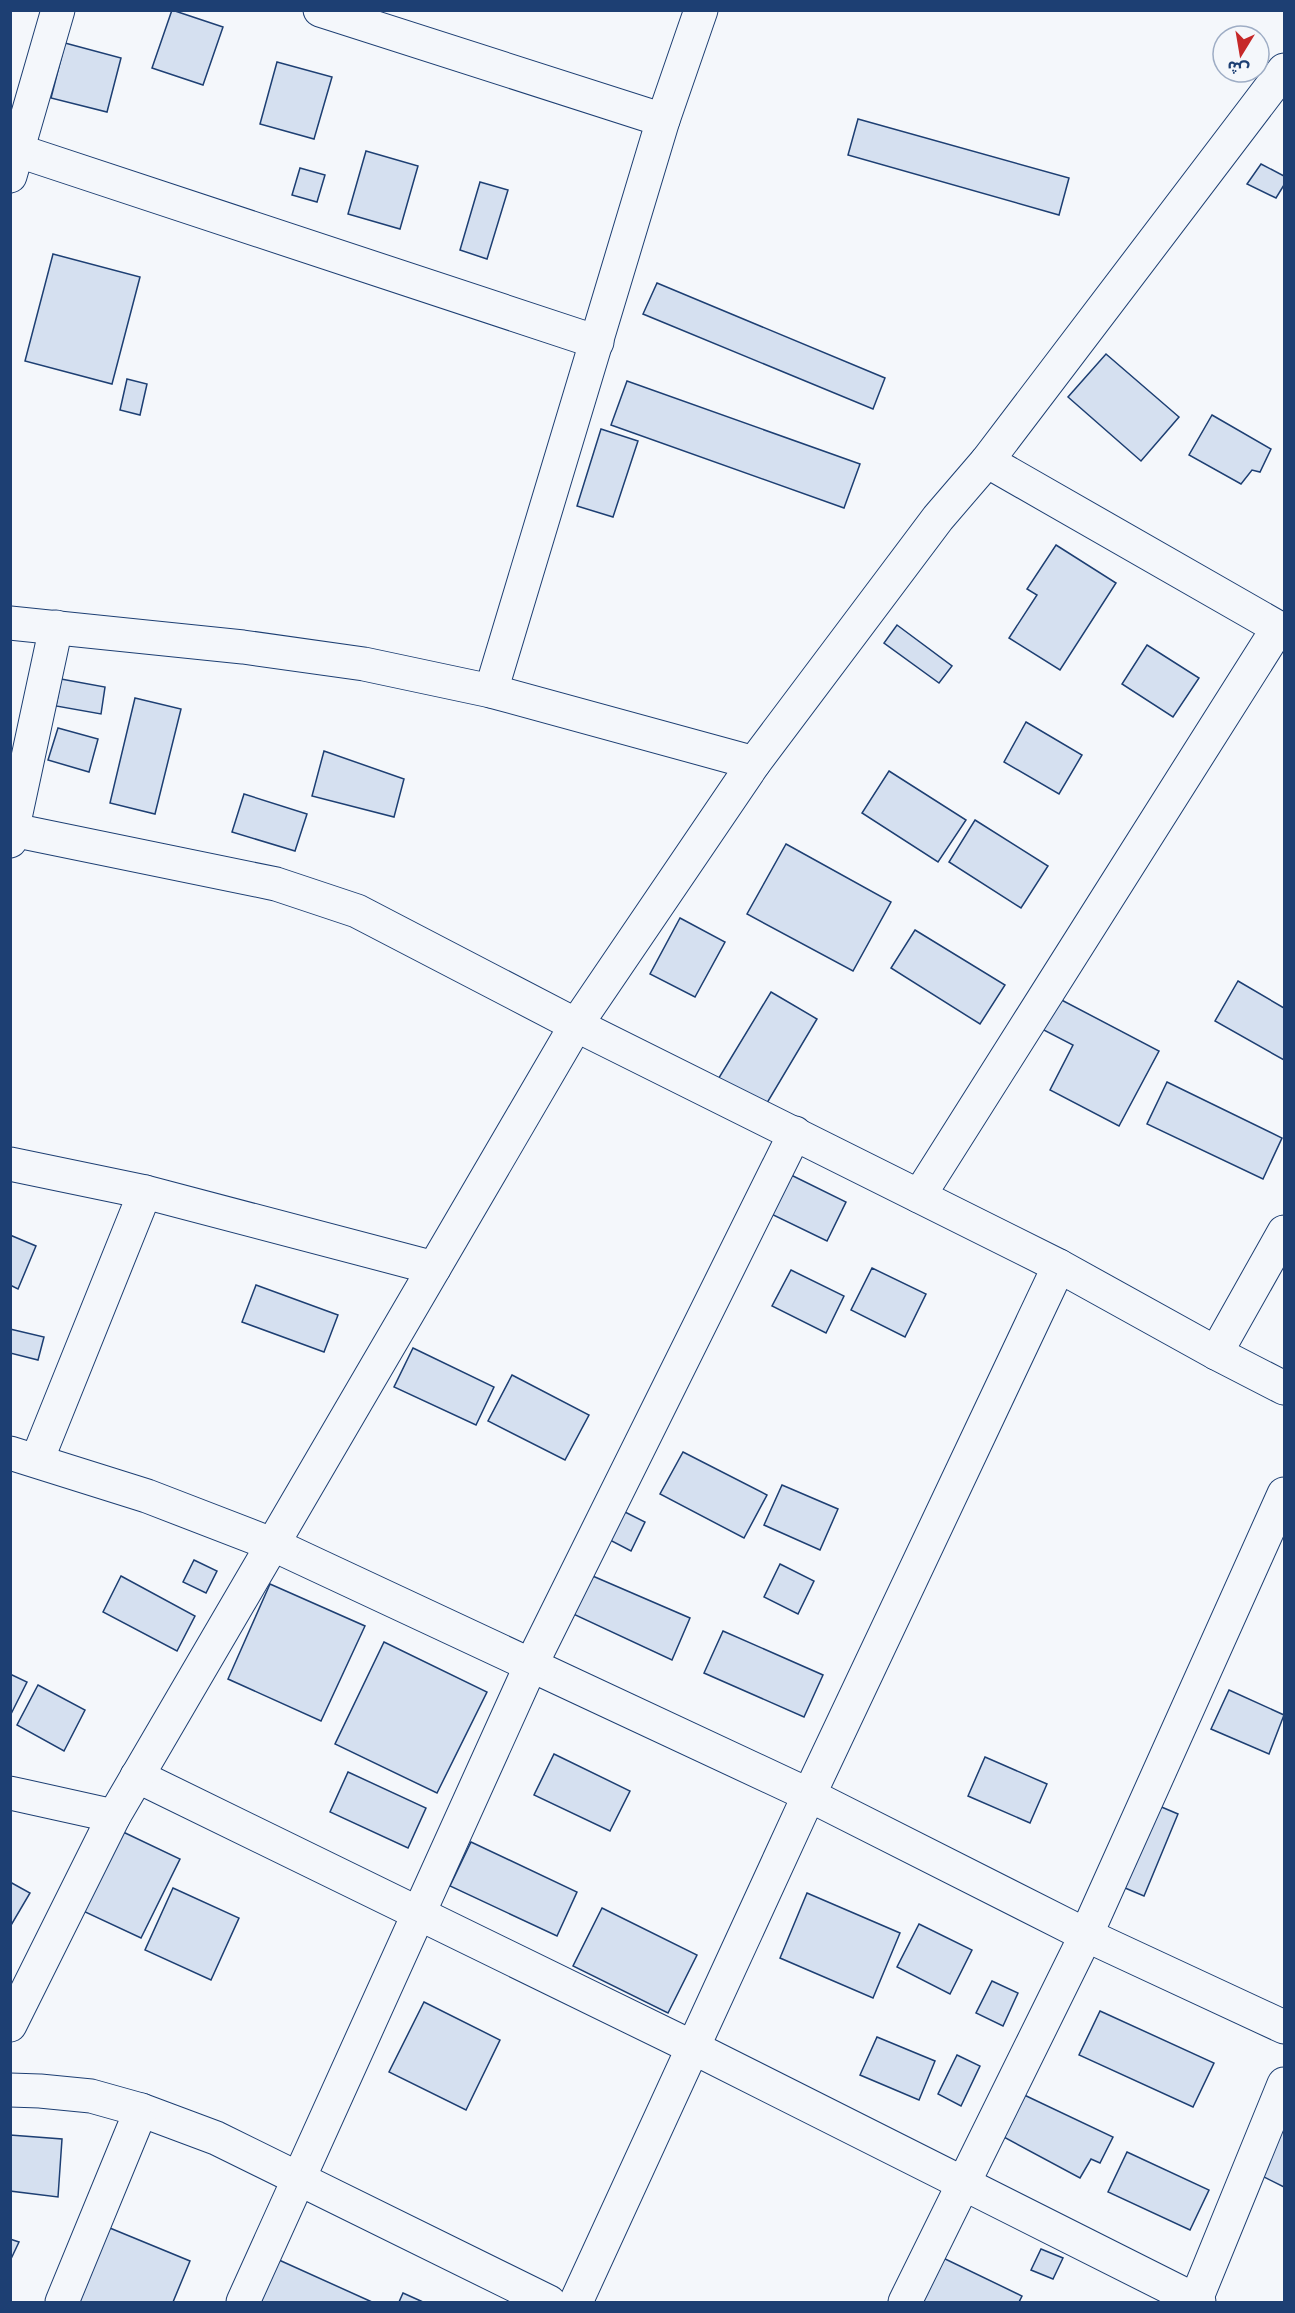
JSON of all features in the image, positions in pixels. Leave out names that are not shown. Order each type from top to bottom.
[{"type":"street","points":[[58,10],[13,158],[597,342]]},
{"type":"street","points":[[320,10],[663,120]]},
{"type":"street","points":[[491,691],[663,120],[701,10]]},
{"type":"street","points":[[10,2025],[114,1816],[576,1025],[754,763],[938,518],[987,461],[1284,70]]},
{"type":"street","points":[[919,1196],[1281,630],[987,461]]},
{"type":"street","points":[[10,624],[243,647],[364,664],[491,691],[754,763]]},
{"type":"street","points":[[56,627],[12,836],[276,884],[357,911],[576,1025],[1059,1266],[1284,1388]]},
{"type":"street","points":[[243,2302],[420,1916],[531,1665],[795,1133]]},
{"type":"street","points":[[10,1164],[145,1192],[434,1268]]},
{"type":"street","points":[[145,1192],[24,1457],[147,1496],[274,1545],[809,1795],[1086,1935],[1284,2026]]},
{"type":"street","points":[[1216,1353],[1284,1232]]},
{"type":"street","points":[[576,2302],[809,1795],[1059,1266]]},
{"type":"street","points":[[905,2302],[1086,1935],[1284,1494]]},
{"type":"street","points":[[137,1776],[694,2048],[1196,2302],[1284,2084]]},
{"type":"street","points":[[10,1793],[114,1816]]},
{"type":"street","points":[[10,2090],[91,2096],[141,2110],[216,2138],[549,2302]]},
{"type":"street","points":[[62,2302],[141,2110]]},
{"type":"building","points":[[172,10],[223,27],[203,85],[152,68]]},
{"type":"building","points":[[65,43],[121,58],[107,112],[51,98]]},
{"type":"building","points":[[277,62],[332,77],[314,139],[260,124]]},
{"type":"building","points":[[858,119],[1069,178],[1059,215],[848,155]]},
{"type":"building","points":[[366,151],[418,166],[400,229],[348,214]]},
{"type":"building","points":[[1261,164],[1284,176],[1284,185],[1276,198],[1247,184]]},
{"type":"building","points":[[300,168],[325,175],[317,202],[292,195]]},
{"type":"building","points":[[480,182],[508,190],[487,259],[460,250]]},
{"type":"building","points":[[53,254],[140,277],[112,384],[25,361]]},
{"type":"building","points":[[657,283],[885,378],[873,409],[643,314]]},
{"type":"building","points":[[1106,354],[1179,417],[1141,461],[1068,397]]},
{"type":"building","points":[[127,379],[147,384],[140,415],[120,410]]},
{"type":"building","points":[[627,381],[860,464],[844,508],[611,425]]},
{"type":"building","points":[[1212,415],[1271,449],[1260,472],[1252,470],[1241,484],[1189,455]]},
{"type":"building","points":[[601,429],[638,441],[613,517],[577,506]]},
{"type":"building","points":[[1056,545],[1116,583],[1060,670],[1009,638],[1037,595],[1027,589]]},
{"type":"building","points":[[897,625],[952,666],[939,683],[884,643]]},
{"type":"building","points":[[1147,645],[1199,678],[1173,717],[1122,684]]},
{"type":"building","points":[[61,679],[105,687],[101,714],[56,706]]},
{"type":"building","points":[[135,698],[181,709],[155,814],[110,803]]},
{"type":"building","points":[[1026,722],[1082,755],[1059,794],[1004,762]]},
{"type":"building","points":[[58,728],[98,739],[89,772],[48,760]]},
{"type":"building","points":[[324,751],[404,779],[394,817],[312,796]]},
{"type":"building","points":[[889,771],[966,820],[938,862],[862,813]]},
{"type":"building","points":[[244,794],[307,814],[295,851],[232,832]]},
{"type":"building","points":[[975,820],[1048,866],[1021,908],[949,862]]},
{"type":"building","points":[[786,844],[891,902],[853,971],[747,914]]},
{"type":"building","points":[[680,918],[725,942],[695,997],[650,974]]},
{"type":"building","points":[[915,930],[1005,985],[980,1024],[891,968]]},
{"type":"building","points":[[1238,981],[1284,1008],[1284,1060],[1215,1021]]},
{"type":"building","points":[[771,992],[817,1019],[764,1108],[717,1081]]},
{"type":"building","points":[[1052,995],[1159,1051],[1119,1126],[1050,1090],[1073,1045],[1036,1026]]},
{"type":"building","points":[[1167,1082],[1282,1138],[1263,1179],[1147,1124]]},
{"type":"building","points":[[785,1172],[846,1202],[827,1241],[765,1211]]},
{"type":"building","points":[[10,1235],[36,1246],[18,1289],[10,1285]]},
{"type":"building","points":[[872,1268],[926,1294],[905,1337],[851,1310]]},
{"type":"building","points":[[791,1270],[844,1296],[826,1333],[772,1306]]},
{"type":"building","points":[[256,1285],[338,1315],[324,1352],[242,1322]]},
{"type":"building","points":[[10,1329],[44,1337],[38,1360],[10,1353]]},
{"type":"building","points":[[413,1348],[494,1387],[476,1425],[394,1387]]},
{"type":"building","points":[[512,1375],[589,1415],[565,1460],[488,1421]]},
{"type":"building","points":[[683,1452],[767,1495],[744,1538],[660,1494]]},
{"type":"building","points":[[782,1485],[838,1509],[820,1550],[764,1525]]},
{"type":"building","points":[[619,1509],[645,1522],[631,1551],[604,1537]]},
{"type":"building","points":[[194,1560],[217,1571],[206,1593],[183,1582]]},
{"type":"building","points":[[780,1564],[814,1581],[798,1614],[764,1597]]},
{"type":"building","points":[[588,1574],[690,1618],[672,1660],[571,1613]]},
{"type":"building","points":[[121,1576],[195,1616],[177,1651],[103,1612]]},
{"type":"building","points":[[270,1584],[365,1626],[321,1721],[228,1679]]},
{"type":"building","points":[[723,1631],[823,1675],[804,1717],[704,1673]]},
{"type":"building","points":[[384,1642],[487,1692],[437,1793],[335,1744]]},
{"type":"building","points":[[10,1674],[27,1682],[10,1716]]},
{"type":"building","points":[[38,1685],[85,1710],[64,1751],[17,1725]]},
{"type":"building","points":[[1229,1690],[1284,1715],[1269,1754],[1211,1729]]},
{"type":"building","points":[[554,1754],[630,1791],[610,1831],[534,1795]]},
{"type":"building","points":[[985,1757],[1047,1784],[1030,1823],[968,1796]]},
{"type":"building","points":[[348,1772],[426,1808],[408,1848],[330,1812]]},
{"type":"building","points":[[1152,1803],[1178,1814],[1144,1896],[1118,1885]]},
{"type":"building","points":[[121,1831],[180,1859],[141,1938],[83,1911]]},
{"type":"building","points":[[471,1842],[577,1892],[557,1936],[450,1886]]},
{"type":"building","points":[[10,1882],[30,1893],[10,1927]]},
{"type":"building","points":[[173,1888],[239,1918],[211,1980],[145,1950]]},
{"type":"building","points":[[807,1893],[900,1933],[873,1998],[780,1958]]},
{"type":"building","points":[[602,1908],[697,1955],[668,2013],[573,1966]]},
{"type":"building","points":[[919,1924],[972,1950],[950,1994],[897,1967]]},
{"type":"building","points":[[992,1981],[1018,1993],[1003,2026],[976,2013]]},
{"type":"building","points":[[424,2002],[500,2040],[466,2110],[389,2072]]},
{"type":"building","points":[[1100,2011],[1214,2063],[1193,2107],[1079,2055]]},
{"type":"building","points":[[877,2037],[935,2061],[919,2100],[860,2075]]},
{"type":"building","points":[[957,2055],[980,2066],[961,2106],[938,2094]]},
{"type":"building","points":[[1020,2093],[1113,2137],[1100,2163],[1091,2159],[1080,2178],[1000,2135]]},
{"type":"building","points":[[1284,2126],[1284,2187],[1258,2174]]},
{"type":"building","points":[[10,2135],[62,2139],[58,2197],[10,2191]]},
{"type":"building","points":[[1127,2152],[1209,2190],[1190,2230],[1108,2192]]},
{"type":"building","points":[[105,2226],[190,2261],[173,2302],[73,2302]]},
{"type":"building","points":[[10,2239],[19,2242],[10,2261]]},
{"type":"building","points":[[1041,2249],[1063,2258],[1053,2279],[1031,2270]]},
{"type":"building","points":[[939,2256],[1022,2296],[1019,2302],[924,2302],[918,2300]]},
{"type":"building","points":[[279,2260],[372,2302],[260,2302]]},
{"type":"building","points":[[403,2293],[423,2302],[399,2302]]}]
